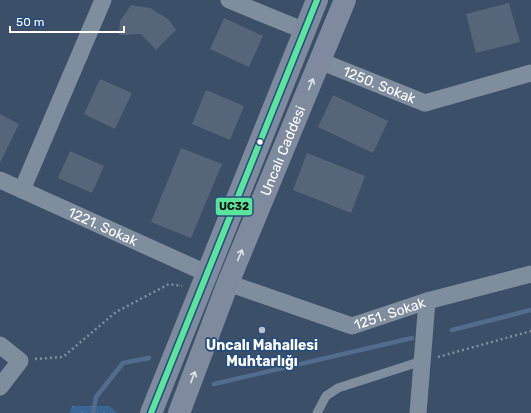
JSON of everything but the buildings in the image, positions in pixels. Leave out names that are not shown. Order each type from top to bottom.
[{"type":"main road","name":"Uncalı Caddesi","points":[[151,413],[317,0]]},
{"type":"main road","name":"Uncalı Caddesi","points":[[179,413],[228,283],[345,0]]},
{"type":"street","points":[[22,190],[103,0]]},
{"type":"street","points":[[229,0],[305,31]]},
{"type":"street","name":"1250. Sokak","points":[[320,60],[425,103],[531,73]]},
{"type":"street","name":"1221. Sokak","points":[[0,180],[206,273]]},
{"type":"street","name":"1251. Sokak","points":[[228,283],[352,326],[427,301],[531,274]]},
{"type":"street","points":[[418,413],[427,301]]},
{"type":"street","points":[[0,346],[20,361],[0,387]]},
{"type":"lane","points":[[317,413],[326,396],[338,388],[422,361]]},
{"type":"path","points":[[20,361],[63,357],[116,312],[169,284],[186,287]]},
{"type":"path","points":[[422,361],[531,332]]},
{"type":"green space","points":[[72,406],[109,406],[118,413],[69,413]]},
{"type":"waterway","points":[[452,330],[531,310]]},
{"type":"waterway","points":[[214,384],[412,338]]},
{"type":"waterway","points":[[93,413],[96,397],[123,363],[149,358]]},
{"type":"transit line","name":"UC32","points":[[151,413],[317,0]]},
{"type":"place","name":"Uncalı Mahallesi Muhtarlığı","points":[[262,330]]}]
